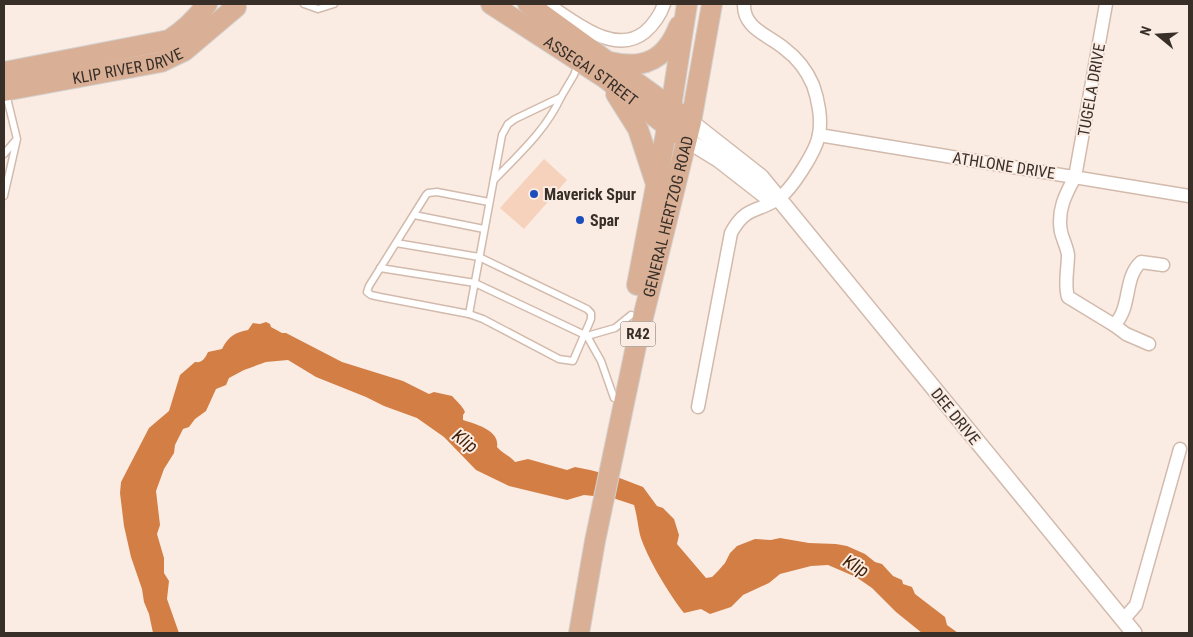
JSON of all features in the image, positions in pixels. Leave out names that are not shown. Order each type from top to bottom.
[{"type":"main road","name":"KLIP RIVER DRIVE","points":[[4,84],[169,40],[184,31],[207,4]]},
{"type":"main road","name":"ASSEGAI STREET","points":[[491,4],[581,52]]},
{"type":"main road","name":"ASSEGAI STREET","points":[[528,4],[581,52],[605,69],[671,106],[689,131]]},
{"type":"main road","points":[[656,186],[638,129],[605,69],[620,64],[644,64],[655,60],[671,42],[687,4]]},
{"type":"main road","name":"GENERAL HERTZOG ROAD","points":[[610,442],[614,398],[671,106],[687,4]]},
{"type":"main road","name":"GENERAL HERTZOG ROAD","points":[[568,633],[590,540],[610,442],[689,131],[712,4]]},
{"type":"main road","name":"KLIP RIVER DRIVE","points":[[4,84],[161,62],[184,51],[236,5]]},
{"type":"main road","name":"ASSEGAI STREET","points":[[605,69],[667,127],[689,131]]},
{"type":"main road","name":"GENERAL HERTZOG ROAD","points":[[579,633],[590,540]]},
{"type":"street","points":[[547,4],[597,36],[612,41],[628,40],[640,36],[652,26],[661,13],[664,4]]},
{"type":"street","points":[[698,407],[731,233],[737,221],[749,211],[779,199],[790,187],[807,161],[819,135],[817,94],[810,78],[785,48],[750,24],[744,11],[744,4]]},
{"type":"street","name":"TUGELA DRIVE","points":[[1106,4],[1075,177],[1064,196],[1060,214],[1061,232],[1068,252],[1066,289],[1068,297],[1114,325]]},
{"type":"street","name":"DEE DRIVE","points":[[689,131],[718,159],[764,194],[779,199],[1134,633]]},
{"type":"street","name":"ATHLONE DRIVE","points":[[819,135],[1189,196]]},
{"type":"street","points":[[1149,344],[1126,334],[1114,325],[1121,319],[1125,310],[1132,276],[1136,267],[1141,262],[1163,265]]},
{"type":"street","points":[[1123,620],[1136,605],[1180,449]]},
{"type":"lane","points":[[304,4],[318,9],[334,4]]},
{"type":"lane","points":[[493,181],[553,116],[574,76],[581,52]]},
{"type":"lane","points":[[4,84],[17,139],[4,196]]},
{"type":"lane","points":[[469,314],[502,135],[508,124],[515,118],[561,98]]},
{"type":"lane","points":[[4,154],[17,139]]},
{"type":"lane","points":[[396,243],[479,257],[587,309],[592,316],[586,335],[573,361],[565,361],[469,314],[371,295],[367,292],[380,268],[426,195],[430,192],[489,202]]},
{"type":"lane","points":[[414,215],[484,229]]},
{"type":"lane","points":[[380,268],[475,283],[586,335],[601,361],[614,398]]},
{"type":"lane","points":[[586,335],[615,328],[631,314]]},
{"type":"water","name":"Klip","points":[[266,322],[282,333],[286,333],[342,362],[403,381],[429,394],[434,392],[452,396],[465,412],[463,420],[491,432],[497,441],[497,447],[515,462],[528,459],[567,470],[575,467],[617,477],[643,487],[657,506],[663,508],[674,519],[679,535],[677,544],[706,578],[712,577],[718,571],[737,546],[755,539],[771,540],[780,538],[809,543],[847,546],[882,564],[893,576],[902,580],[903,584],[912,587],[915,594],[945,617],[947,625],[958,633],[922,633],[896,612],[872,588],[856,577],[828,565],[811,566],[780,574],[769,583],[743,595],[731,607],[710,614],[701,609],[684,613],[653,565],[640,535],[634,505],[613,498],[584,495],[567,500],[509,486],[476,470],[444,437],[417,418],[316,377],[288,360],[266,362],[229,378],[226,385],[216,389],[206,411],[195,419],[189,427],[183,429],[175,445],[174,453],[164,469],[156,491],[160,525],[157,534],[164,558],[164,573],[169,581],[167,599],[179,633],[153,633],[124,526],[120,493],[121,482],[149,428],[169,411],[180,375],[195,362],[203,360],[208,352],[222,349],[232,336],[248,330],[253,323],[260,324]]},
{"type":"building","name":"Maverick Spur","points":[[544,159],[567,180],[524,229],[500,208]]},
{"type":"place","name":"Maverick Spur","points":[[534,194]]},
{"type":"place","name":"Spar","points":[[580,220]]}]
